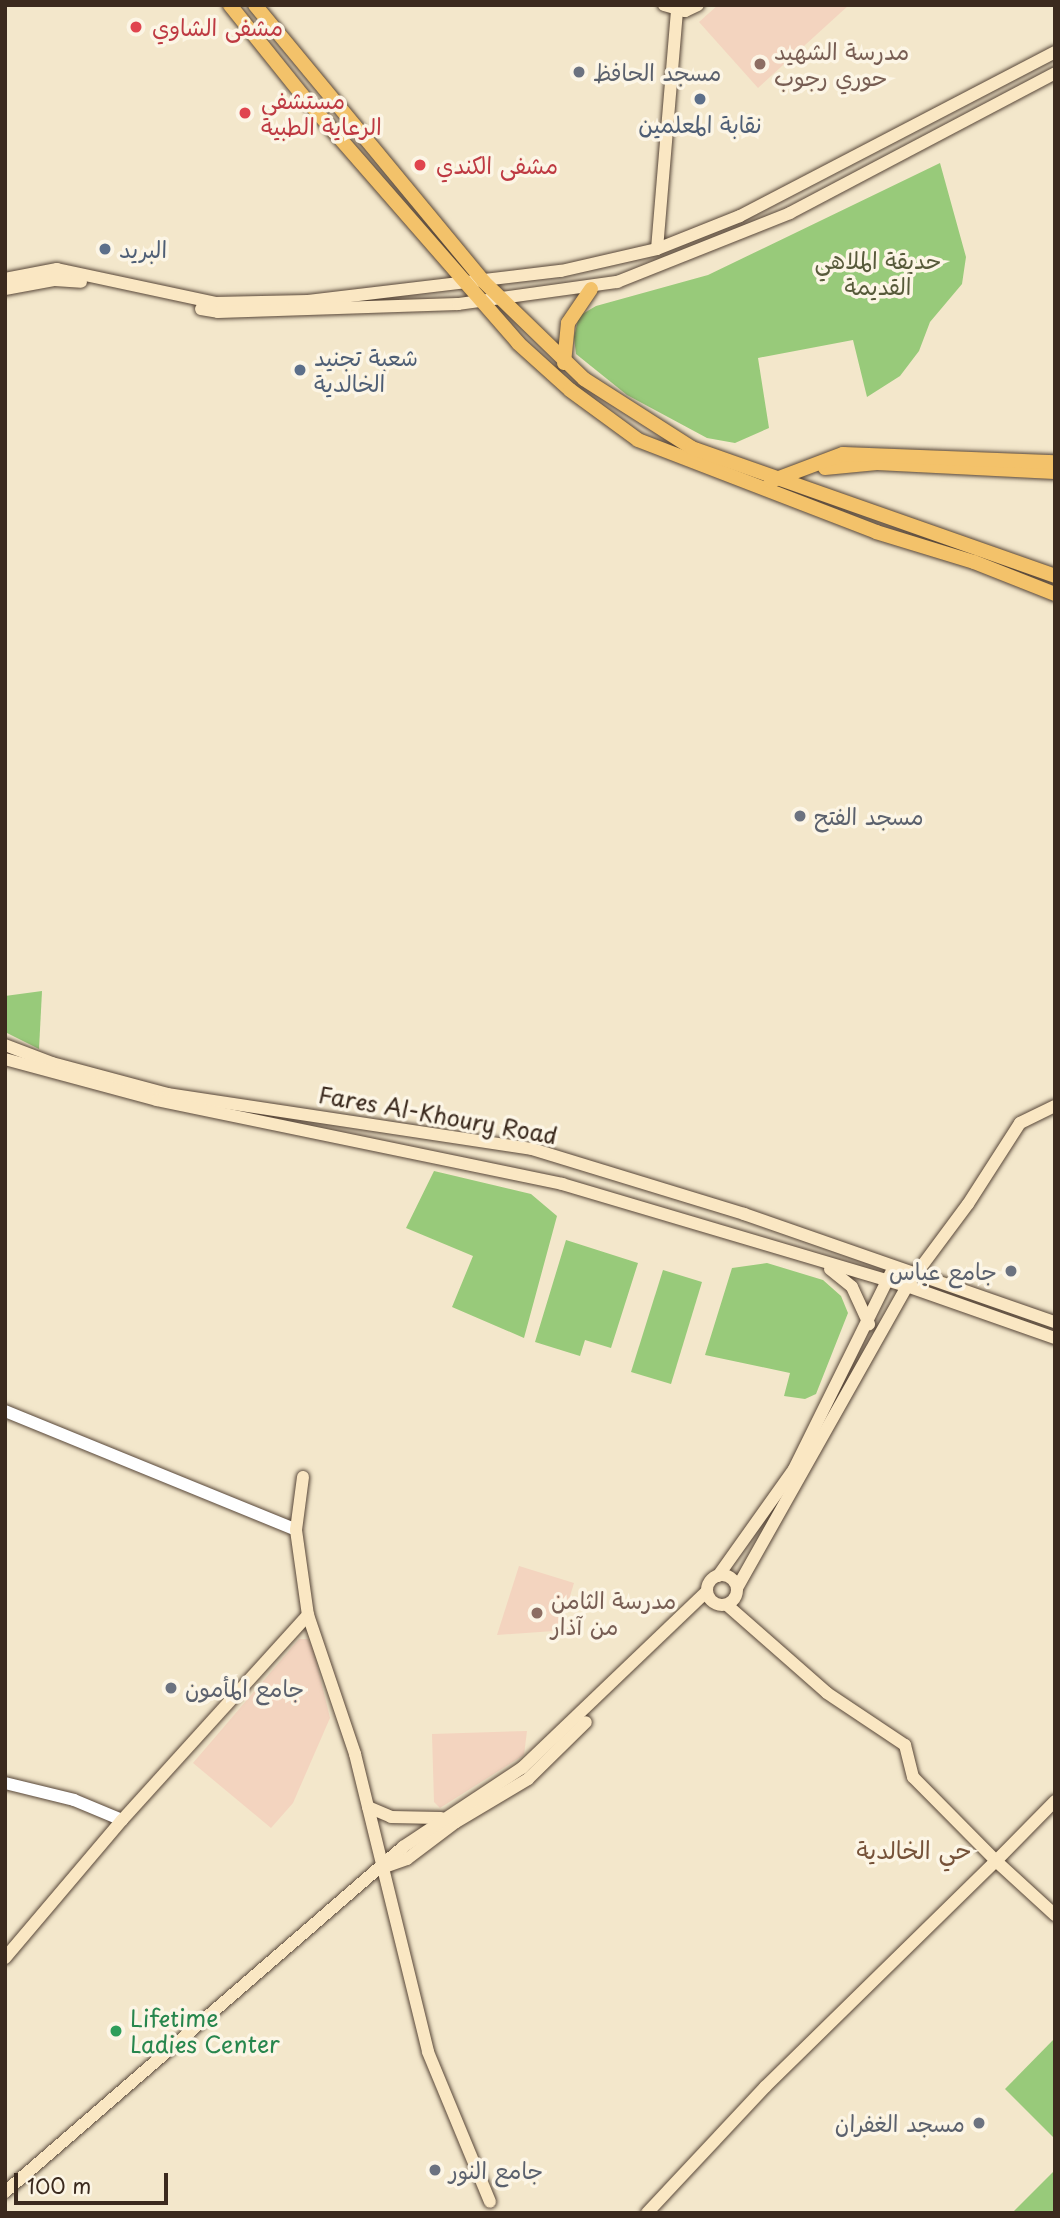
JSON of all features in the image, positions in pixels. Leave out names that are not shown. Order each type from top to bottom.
[{"type":"main road","points":[[230,5],[480,302],[570,390],[638,440],[1055,576]]},
{"type":"main road","points":[[255,5],[484,282],[564,363],[692,448],[776,485],[1055,594]]},
{"type":"main road","points":[[664,5],[677,11],[698,5]]},
{"type":"main road","points":[[657,248],[677,11]]},
{"type":"main road","points":[[5,279],[57,270],[215,303],[308,301],[467,285],[561,271],[657,248],[740,216],[1055,52]]},
{"type":"main road","points":[[5,289],[75,282],[218,312],[480,302],[592,289],[790,213],[1055,73]]},
{"type":"main road","points":[[564,363],[568,323],[592,289]]},
{"type":"main road","points":[[776,485],[843,454],[1055,462]]},
{"type":"main road","points":[[776,485],[825,468],[846,464],[1055,472]]},
{"type":"main road","name":"Fares Al-Khoury Road","points":[[5,1045],[52,1063],[168,1094],[532,1149],[678,1192],[1055,1322]]},
{"type":"main road","name":"Fares Al-Khoury Road","points":[[5,1059],[157,1100],[537,1178],[817,1262],[888,1280],[1055,1338]]},
{"type":"main road","points":[[727,1605],[907,1286],[1020,1123],[1055,1106]]},
{"type":"main road","points":[[817,1262],[852,1287],[869,1324]]},
{"type":"main road","points":[[383,1867],[407,1860],[456,1822],[528,1779],[708,1596],[710,1581],[718,1576],[794,1469],[869,1324],[893,1266]]},
{"type":"main road","points":[[303,1477],[296,1530],[308,1615],[368,1807],[428,2052],[490,2202]]},
{"type":"main road","points":[[718,1576],[730,1578],[737,1588]]},
{"type":"main road","points":[[708,1596],[727,1605],[827,1693],[905,1745],[913,1777],[996,1861],[1055,1915]]},
{"type":"main road","points":[[5,2192],[442,1818],[522,1768],[708,1596]]},
{"type":"main road","points":[[5,1958],[122,1820],[308,1615]]},
{"type":"main road","points":[[647,2213],[765,2087],[1055,1801]]},
{"type":"main road","points":[[368,1807],[391,1817],[442,1818]]},
{"type":"street","points":[[5,1411],[296,1530]]},
{"type":"street","points":[[5,1783],[74,1800],[122,1820]]},
{"type":"shaded area","name":"مدرسة الشهيد حوري رجوب","points":[[718,5],[849,5],[758,88],[699,22]]},
{"type":"shaded area","points":[[519,1566],[574,1583],[561,1626],[554,1631],[497,1635]]},
{"type":"shaded area","points":[[299,1639],[308,1639],[313,1648],[330,1718],[293,1803],[271,1828],[193,1763]]},
{"type":"shaded area","points":[[527,1731],[524,1755],[440,1808],[434,1802],[432,1734]]},
{"type":"green space","name":"حديقة الملاهي القديمة","points":[[940,163],[966,257],[962,284],[930,322],[919,351],[900,376],[867,397],[853,340],[758,358],[769,428],[735,443],[707,438],[627,395],[576,354],[574,337],[579,316],[596,306],[708,275]]},
{"type":"green space","points":[[42,991],[39,1049],[5,1032],[5,996]]},
{"type":"green space","points":[[434,1171],[531,1194],[557,1216],[524,1338],[452,1307],[473,1256],[406,1228]]},
{"type":"green space","points":[[566,1240],[638,1263],[611,1348],[585,1340],[580,1356],[535,1342]]},
{"type":"green space","points":[[767,1263],[823,1280],[841,1296],[848,1313],[816,1394],[805,1399],[784,1396],[790,1373],[705,1355],[732,1268]]},
{"type":"green space","points":[[663,1270],[702,1282],[671,1384],[631,1372]]},
{"type":"green space","points":[[1055,2038],[1055,2139],[1005,2089]]},
{"type":"green space","points":[[1055,2170],[1055,2213],[1012,2213]]},
{"type":"place","name":"مشفى الشاوي","points":[[136,27]]},
{"type":"place","name":"مدرسة الشهيد حوري رجوب","points":[[760,64]]},
{"type":"place","name":"مسجد الحافظ","points":[[579,72]]},
{"type":"place","name":"نقابة المعلمين","points":[[700,99]]},
{"type":"place","name":"مستشفى الرعاية الطبية","points":[[245,113]]},
{"type":"place","name":"مشفى الكندي","points":[[420,165]]},
{"type":"place","name":"البريد","points":[[105,249]]},
{"type":"place","name":"شعبة تجنيد الخالدية","points":[[300,370]]},
{"type":"place","name":"مسجد الفتح","points":[[800,816]]},
{"type":"place","name":"جامع عباس","points":[[1011,1271]]},
{"type":"place","name":"مدرسة الثامن من آذار","points":[[537,1613]]},
{"type":"place","name":"جامع المأمون","points":[[171,1688]]},
{"type":"place","name":"Lifetime Ladies Center","points":[[116,2031]]},
{"type":"place","name":"مسجد الغفران","points":[[979,2123]]},
{"type":"place","name":"جامع النور","points":[[435,2170]]},
{"type":"district","name":"حي الخالدية","points":[[914,1850]]}]
